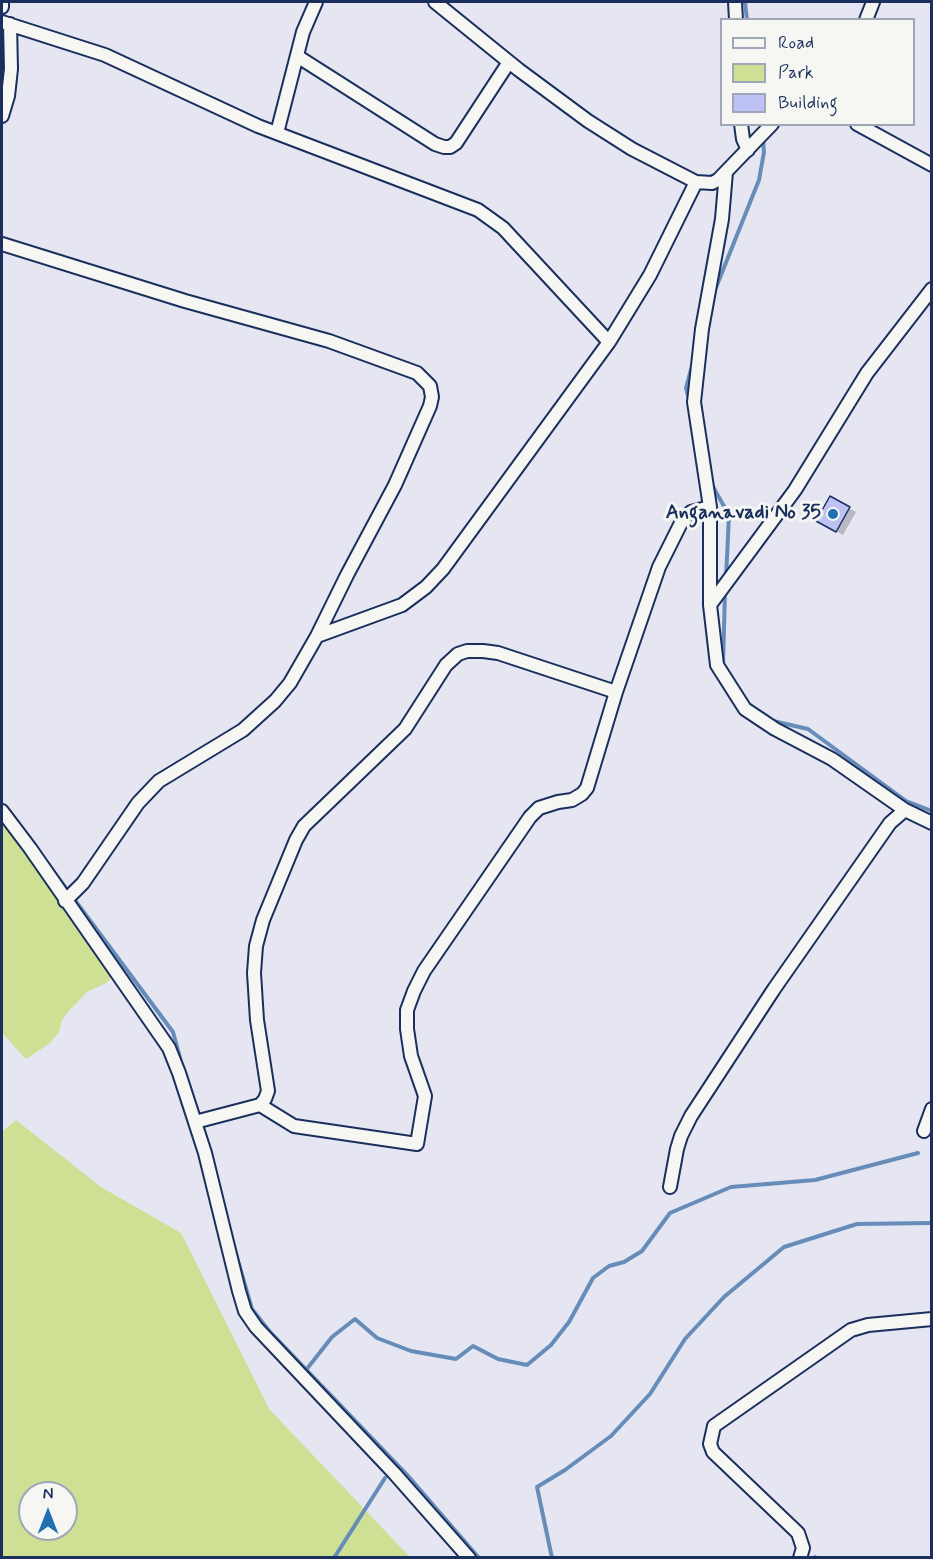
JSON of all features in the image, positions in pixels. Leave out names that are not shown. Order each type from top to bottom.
[{"type":"street","points":[[2,2],[2,7]]},
{"type":"street","points":[[277,133],[303,32],[316,2]]},
{"type":"street","points":[[435,2],[509,62],[588,121],[632,149],[696,182],[712,183],[726,172],[748,145],[770,126]]},
{"type":"street","points":[[735,2],[736,18]]},
{"type":"street","points":[[867,18],[873,2]]},
{"type":"street","points":[[2,116],[8,96],[11,69],[6,23],[105,55],[277,133],[478,210],[503,228],[609,342]]},
{"type":"street","points":[[297,56],[435,144],[444,147],[450,147],[456,143],[509,62]]},
{"type":"street","points":[[742,126],[748,145]]},
{"type":"street","points":[[861,126],[932,165]]},
{"type":"street","points":[[726,172],[722,219],[702,329],[694,402],[710,507],[710,605],[717,665],[745,709],[776,729],[832,759],[905,810],[932,823]]},
{"type":"street","points":[[317,636],[402,605],[443,569],[609,342],[655,266],[696,182]]},
{"type":"street","points":[[2,244],[185,301],[329,340],[417,373],[430,386],[430,406],[395,485],[347,574],[317,636],[290,683],[275,701],[243,730],[159,781],[138,803],[83,883],[67,899]]},
{"type":"street","points":[[710,605],[795,490],[867,373],[932,289]]},
{"type":"street","points":[[260,1105],[294,1126],[417,1144],[425,1096],[411,1056],[407,1029],[407,1010],[414,991],[424,971],[530,817],[539,808],[572,800],[582,794],[586,788],[659,567],[683,519],[691,512],[710,507]]},
{"type":"street","points":[[195,1122],[260,1105],[268,1092],[257,1020],[254,973],[256,946],[263,920],[296,840],[304,826],[405,729],[446,665],[458,654],[467,651],[498,653],[616,692]]},
{"type":"street","points":[[670,1186],[677,1149],[691,1116],[781,979],[890,823],[905,810]]},
{"type":"street","points":[[2,811],[67,899],[169,1048],[205,1153],[245,1311],[256,1327],[394,1473],[469,1557]]},
{"type":"street","points":[[924,1131],[932,1109]]},
{"type":"street","points":[[801,1557],[803,1548],[798,1533],[713,1452],[710,1444],[714,1426],[851,1330],[868,1325],[932,1319]]},
{"type":"green space","points":[[2,819],[114,975],[106,983],[87,992],[62,1020],[59,1032],[50,1043],[26,1059],[2,1033]]},
{"type":"green space","points":[[16,1120],[101,1187],[181,1233],[269,1409],[410,1557],[2,1557],[2,1132]]},
{"type":"building","name":"Anganavadi No 35","points":[[830,496],[850,507],[836,532],[816,521]]},
{"type":"waterway","points":[[745,2],[747,18]]},
{"type":"waterway","points":[[715,290],[759,180],[764,152],[763,139]]},
{"type":"waterway","points":[[689,400],[686,388],[692,366]]},
{"type":"waterway","points":[[712,485],[729,515],[726,578]]},
{"type":"waterway","points":[[723,665],[725,592]]},
{"type":"waterway","points":[[773,721],[808,729],[906,801],[932,811]]},
{"type":"waterway","points":[[48,864],[173,1032],[183,1069]]},
{"type":"waterway","points":[[306,1370],[332,1337],[355,1319],[377,1338],[411,1351],[456,1359],[473,1346],[498,1359],[527,1365],[551,1345],[569,1322],[593,1278],[609,1266],[624,1262],[642,1251],[670,1213],[731,1187],[815,1180],[918,1153]]},
{"type":"waterway","points":[[552,1558],[537,1487],[565,1470],[611,1436],[650,1394],[685,1339],[724,1297],[784,1247],[857,1224],[930,1223]]},
{"type":"waterway","points":[[234,1247],[252,1309],[270,1332],[409,1477],[479,1558]]},
{"type":"waterway","points":[[334,1558],[385,1478]]},
{"type":"place","name":"Anganavadi No 35","points":[[833,514]]}]
